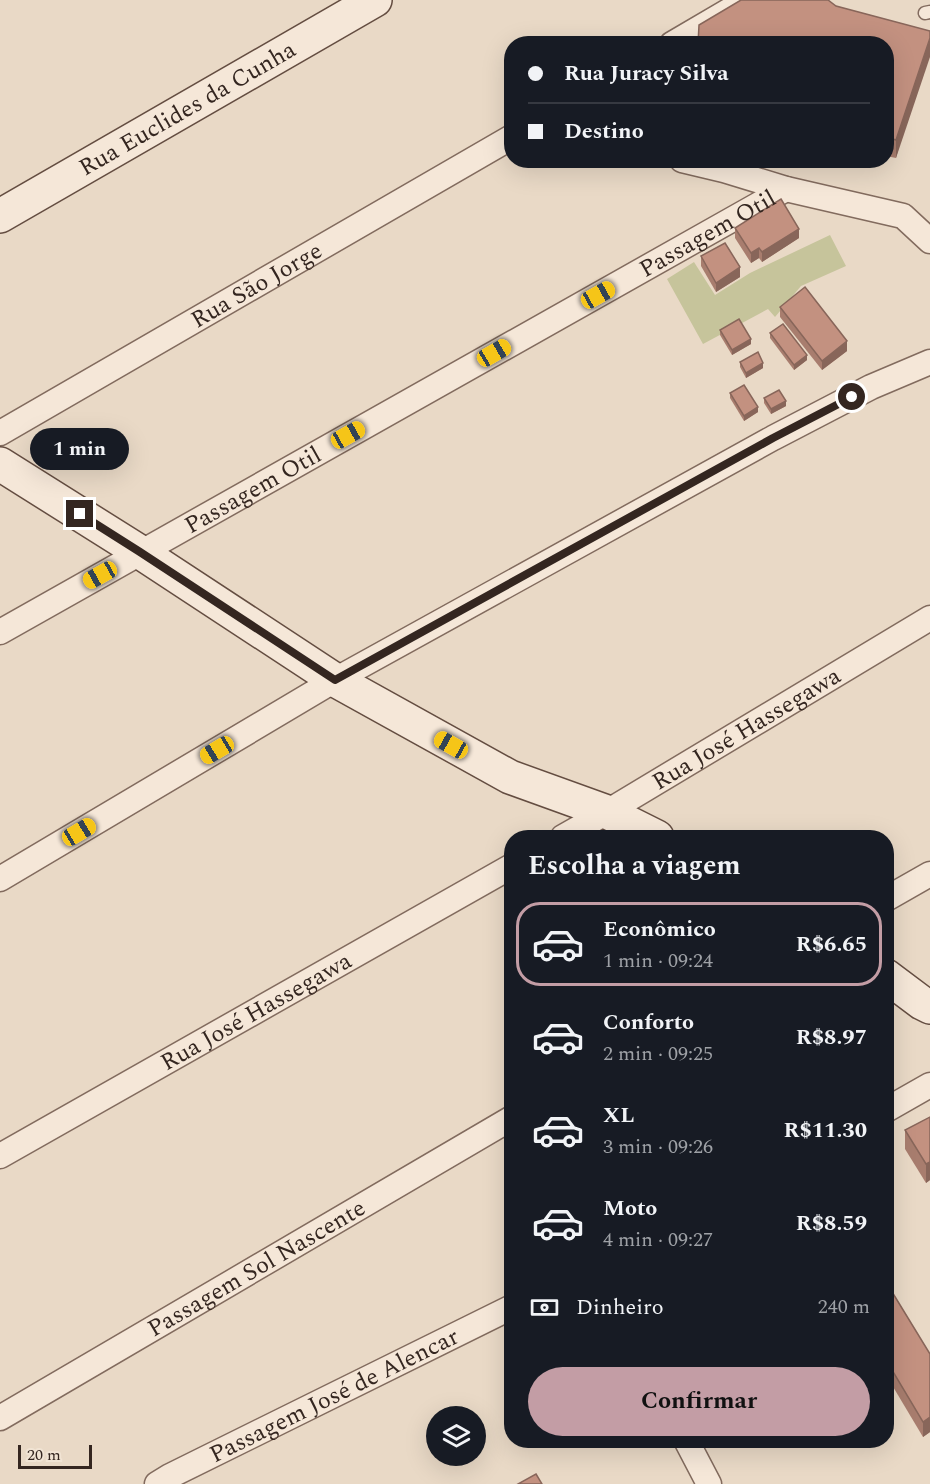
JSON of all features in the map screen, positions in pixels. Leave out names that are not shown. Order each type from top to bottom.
[{"type":"street","points":[[686,36],[747,0]]},
{"type":"street","name":"Rua Euclides da Cunha","points":[[0,216],[367,2]]},
{"type":"street","name":"Rua São Jorge","points":[[0,433],[504,141]]},
{"type":"street","points":[[716,168],[786,189],[903,216],[930,241]]},
{"type":"street","name":"Passagem Otil","points":[[0,632],[786,189]]},
{"type":"street","points":[[0,879],[335,680],[773,438],[871,387],[930,362]]},
{"type":"street","points":[[0,464],[140,552],[335,680],[510,777],[607,812],[643,830]]},
{"type":"street","name":"Rua José Hassegawa","points":[[575,830],[930,618]]},
{"type":"street","name":"Rua José Hassegawa","points":[[0,1156],[504,871]]},
{"type":"street","points":[[894,894],[930,874]]},
{"type":"street","points":[[894,982],[930,1007]]},
{"type":"street","points":[[894,1105],[930,1085]]},
{"type":"street","name":"Passagem Sol Nascente","points":[[0,1418],[504,1123]]},
{"type":"street","name":"Passagem José de Alencar","points":[[167,1481],[504,1310]]},
{"type":"street","points":[[690,1448],[709,1484]]},
{"type":"shaded area","points":[[830,235],[846,266],[801,286],[775,317],[768,309],[703,344],[667,279],[694,262],[715,295],[750,273]]},
{"type":"building","points":[[741,0],[828,0],[836,6],[930,31],[930,38],[896,140],[894,139],[894,36],[698,36],[699,25]]},
{"type":"building","points":[[781,199],[799,229],[762,252],[759,248],[751,253],[735,228]]},
{"type":"building","points":[[725,243],[740,267],[716,283],[701,256]]},
{"type":"building","points":[[805,287],[847,341],[822,361],[780,307]]},
{"type":"building","points":[[739,319],[751,339],[732,350],[720,330]]},
{"type":"building","points":[[783,324],[807,355],[794,365],[770,333]]},
{"type":"building","points":[[758,352],[763,363],[746,373],[740,362]]},
{"type":"building","points":[[744,385],[758,407],[744,416],[730,393]]},
{"type":"building","points":[[779,390],[786,401],[771,409],[764,398]]},
{"type":"building","points":[[930,1117],[930,1162],[926,1164],[905,1130]]},
{"type":"building","points":[[894,1295],[930,1354],[930,1417],[923,1422],[894,1373]]},
{"type":"building","points":[[536,1474],[542,1484],[518,1484]]},
{"type":"route","points":[[80,514],[335,680],[773,438],[852,397]]}]
